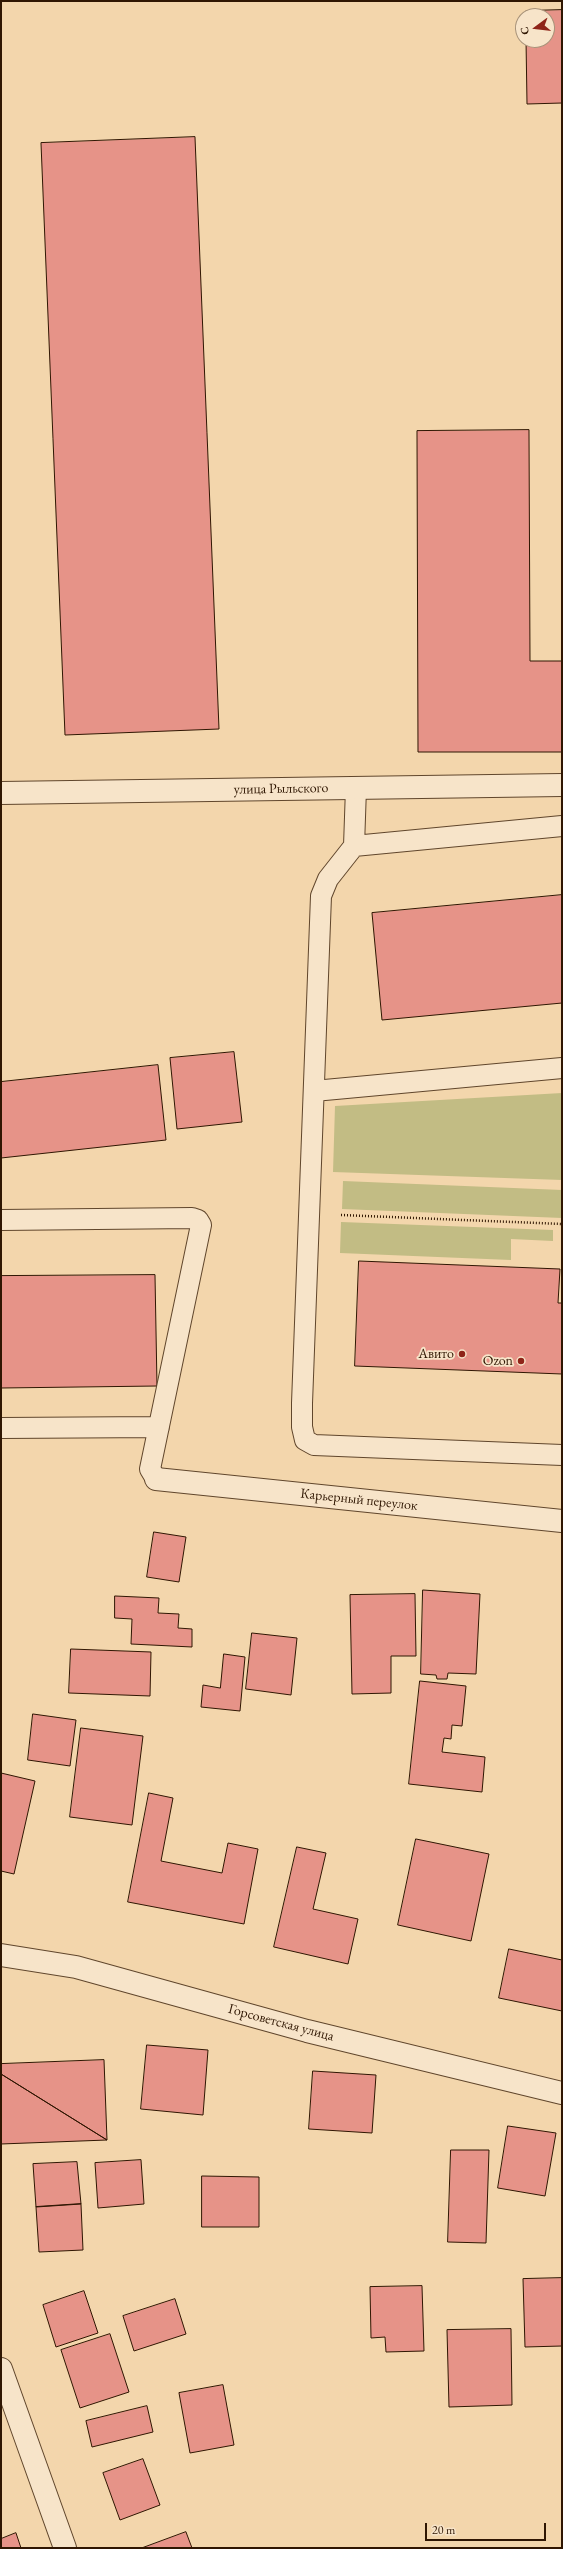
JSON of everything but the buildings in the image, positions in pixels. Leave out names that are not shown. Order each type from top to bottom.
[{"type":"street","name":"улица Рыльского","points":[[1,793],[562,785]]},
{"type":"street","name":"Карьерный переулок","points":[[156,1479],[562,1521]]},
{"type":"street","name":"Горсоветская улица","points":[[1,1955],[76,1966],[307,2031],[562,2093]]},
{"type":"street","points":[[1,2369],[65,2548]]},
{"type":"lane","points":[[356,788],[354,846],[328,879],[321,896],[302,1419],[305,1440],[314,1445],[562,1455]]},
{"type":"lane","points":[[354,846],[562,826]]},
{"type":"lane","points":[[314,1091],[562,1068]]},
{"type":"lane","points":[[1,1220],[192,1218],[198,1220],[201,1232],[150,1469],[156,1479]]},
{"type":"lane","points":[[1,1428],[159,1426]]},
{"type":"path","points":[[309,1214],[562,1224]]},
{"type":"shaded area","points":[[562,1093],[562,1180],[333,1172],[335,1106]]},
{"type":"shaded area","points":[[343,1181],[562,1190],[562,1218],[342,1209]]},
{"type":"shaded area","points":[[341,1222],[553,1230],[553,1241],[511,1239],[511,1260],[340,1253]]},
{"type":"place","name":"Авито","points":[[462,1354]]},
{"type":"place","name":"Ozon","points":[[521,1361]]}]
